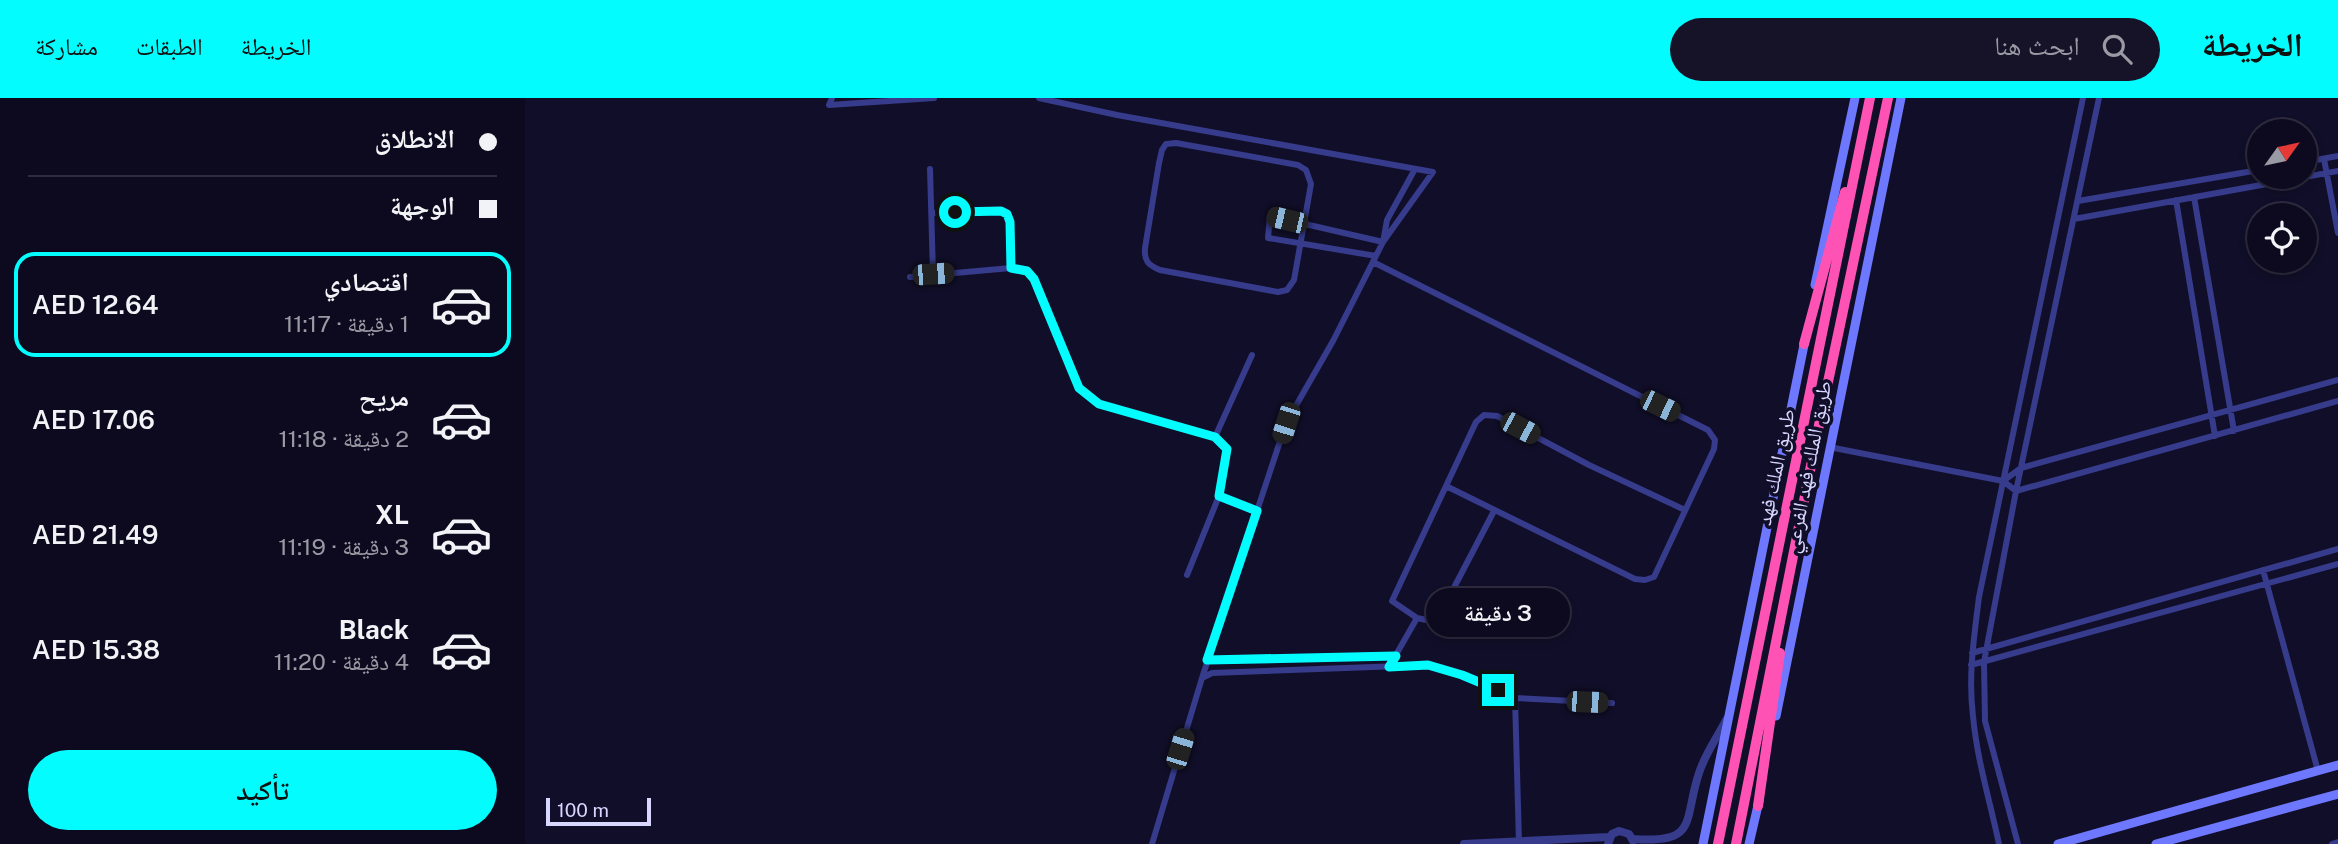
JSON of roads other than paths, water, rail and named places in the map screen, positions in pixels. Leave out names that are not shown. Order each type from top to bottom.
[{"type":"highway","points":[[1804,344],[1870,98]]},
{"type":"highway","name":"طريق الملك فهد","points":[[1717,844],[1870,98]]},
{"type":"highway","name":"طريق الملك فهد","points":[[1736,844],[1888,98]]},
{"type":"highway","points":[[1758,806],[1804,500]]},
{"type":"main road","name":"طريق الملك فهد الفرعي","points":[[1703,844],[1855,98]]},
{"type":"main road","name":"طريق الملك فهد الفرعي","points":[[1749,844],[1901,98]]},
{"type":"main road","points":[[2058,844],[2338,765]]},
{"type":"main road","points":[[2156,844],[2338,794]]},
{"type":"street","points":[[832,98],[829,105],[934,98]]},
{"type":"street","points":[[1039,98],[1433,172],[1383,242],[1333,341],[1286,423],[1207,660],[1152,844]]},
{"type":"street","points":[[1078,107],[1080,98]]},
{"type":"street","points":[[1999,844],[1979,763],[1972,715],[1972,653],[1979,597],[2038,325],[2083,98]]},
{"type":"street","points":[[2018,844],[1985,721],[1985,662],[2016,491],[2099,98]]},
{"type":"street","points":[[1176,143],[1298,165],[1306,170],[1311,184],[1304,224],[1294,280],[1287,290],[1278,292],[1160,270],[1149,265],[1144,258],[1162,150],[1166,144],[1176,143]]},
{"type":"street","points":[[2317,160],[2338,156]]},
{"type":"street","points":[[2324,159],[2338,233]]},
{"type":"street","points":[[930,169],[933,274]]},
{"type":"street","points":[[1383,242],[1387,220],[1415,169]]},
{"type":"street","points":[[2074,219],[2338,171]]},
{"type":"street","points":[[2078,201],[2247,172]]},
{"type":"street","points":[[2194,197],[2234,430]]},
{"type":"street","points":[[2176,200],[2215,436]]},
{"type":"street","points":[[933,213],[1001,211],[1007,214],[1010,222],[1011,268]]},
{"type":"street","points":[[1383,242],[1270,216],[1268,238],[1374,259],[1708,430],[1716,440],[1714,450],[1654,577],[1645,580],[1635,579],[1446,486]]},
{"type":"street","points":[[910,277],[1011,268],[1027,271],[1034,279],[1079,388],[1099,404],[1215,437],[1227,449],[1219,496],[1187,575]]},
{"type":"street","points":[[1215,437],[1252,355]]},
{"type":"street","points":[[2003,481],[2021,468],[2338,380]]},
{"type":"street","points":[[2016,491],[2338,401]]},
{"type":"street","points":[[1495,511],[1436,622],[1417,618],[1392,601],[1476,422],[1484,415],[1497,416],[1589,465],[1685,510]]},
{"type":"street","points":[[1829,447],[2003,481],[2016,491]]},
{"type":"street","points":[[1219,496],[1257,511]]},
{"type":"street","points":[[1972,653],[2338,549]]},
{"type":"street","points":[[1971,665],[2338,564]]},
{"type":"street","points":[[2263,570],[2318,771]]},
{"type":"street","points":[[1389,667],[1417,618]]},
{"type":"street","points":[[1207,660],[1396,656]]},
{"type":"street","points":[[1202,678],[1212,673],[1428,665],[1462,675],[1515,698],[1612,703]]},
{"type":"street","points":[[1515,698],[1519,843]]},
{"type":"street","points":[[1464,844],[1609,841],[1615,832],[1622,831],[1629,834],[1633,841],[1657,842],[1672,839],[1683,831],[1688,822],[1699,770],[1730,715]]},
{"type":"street","points":[[2332,844],[2338,842]]}]
